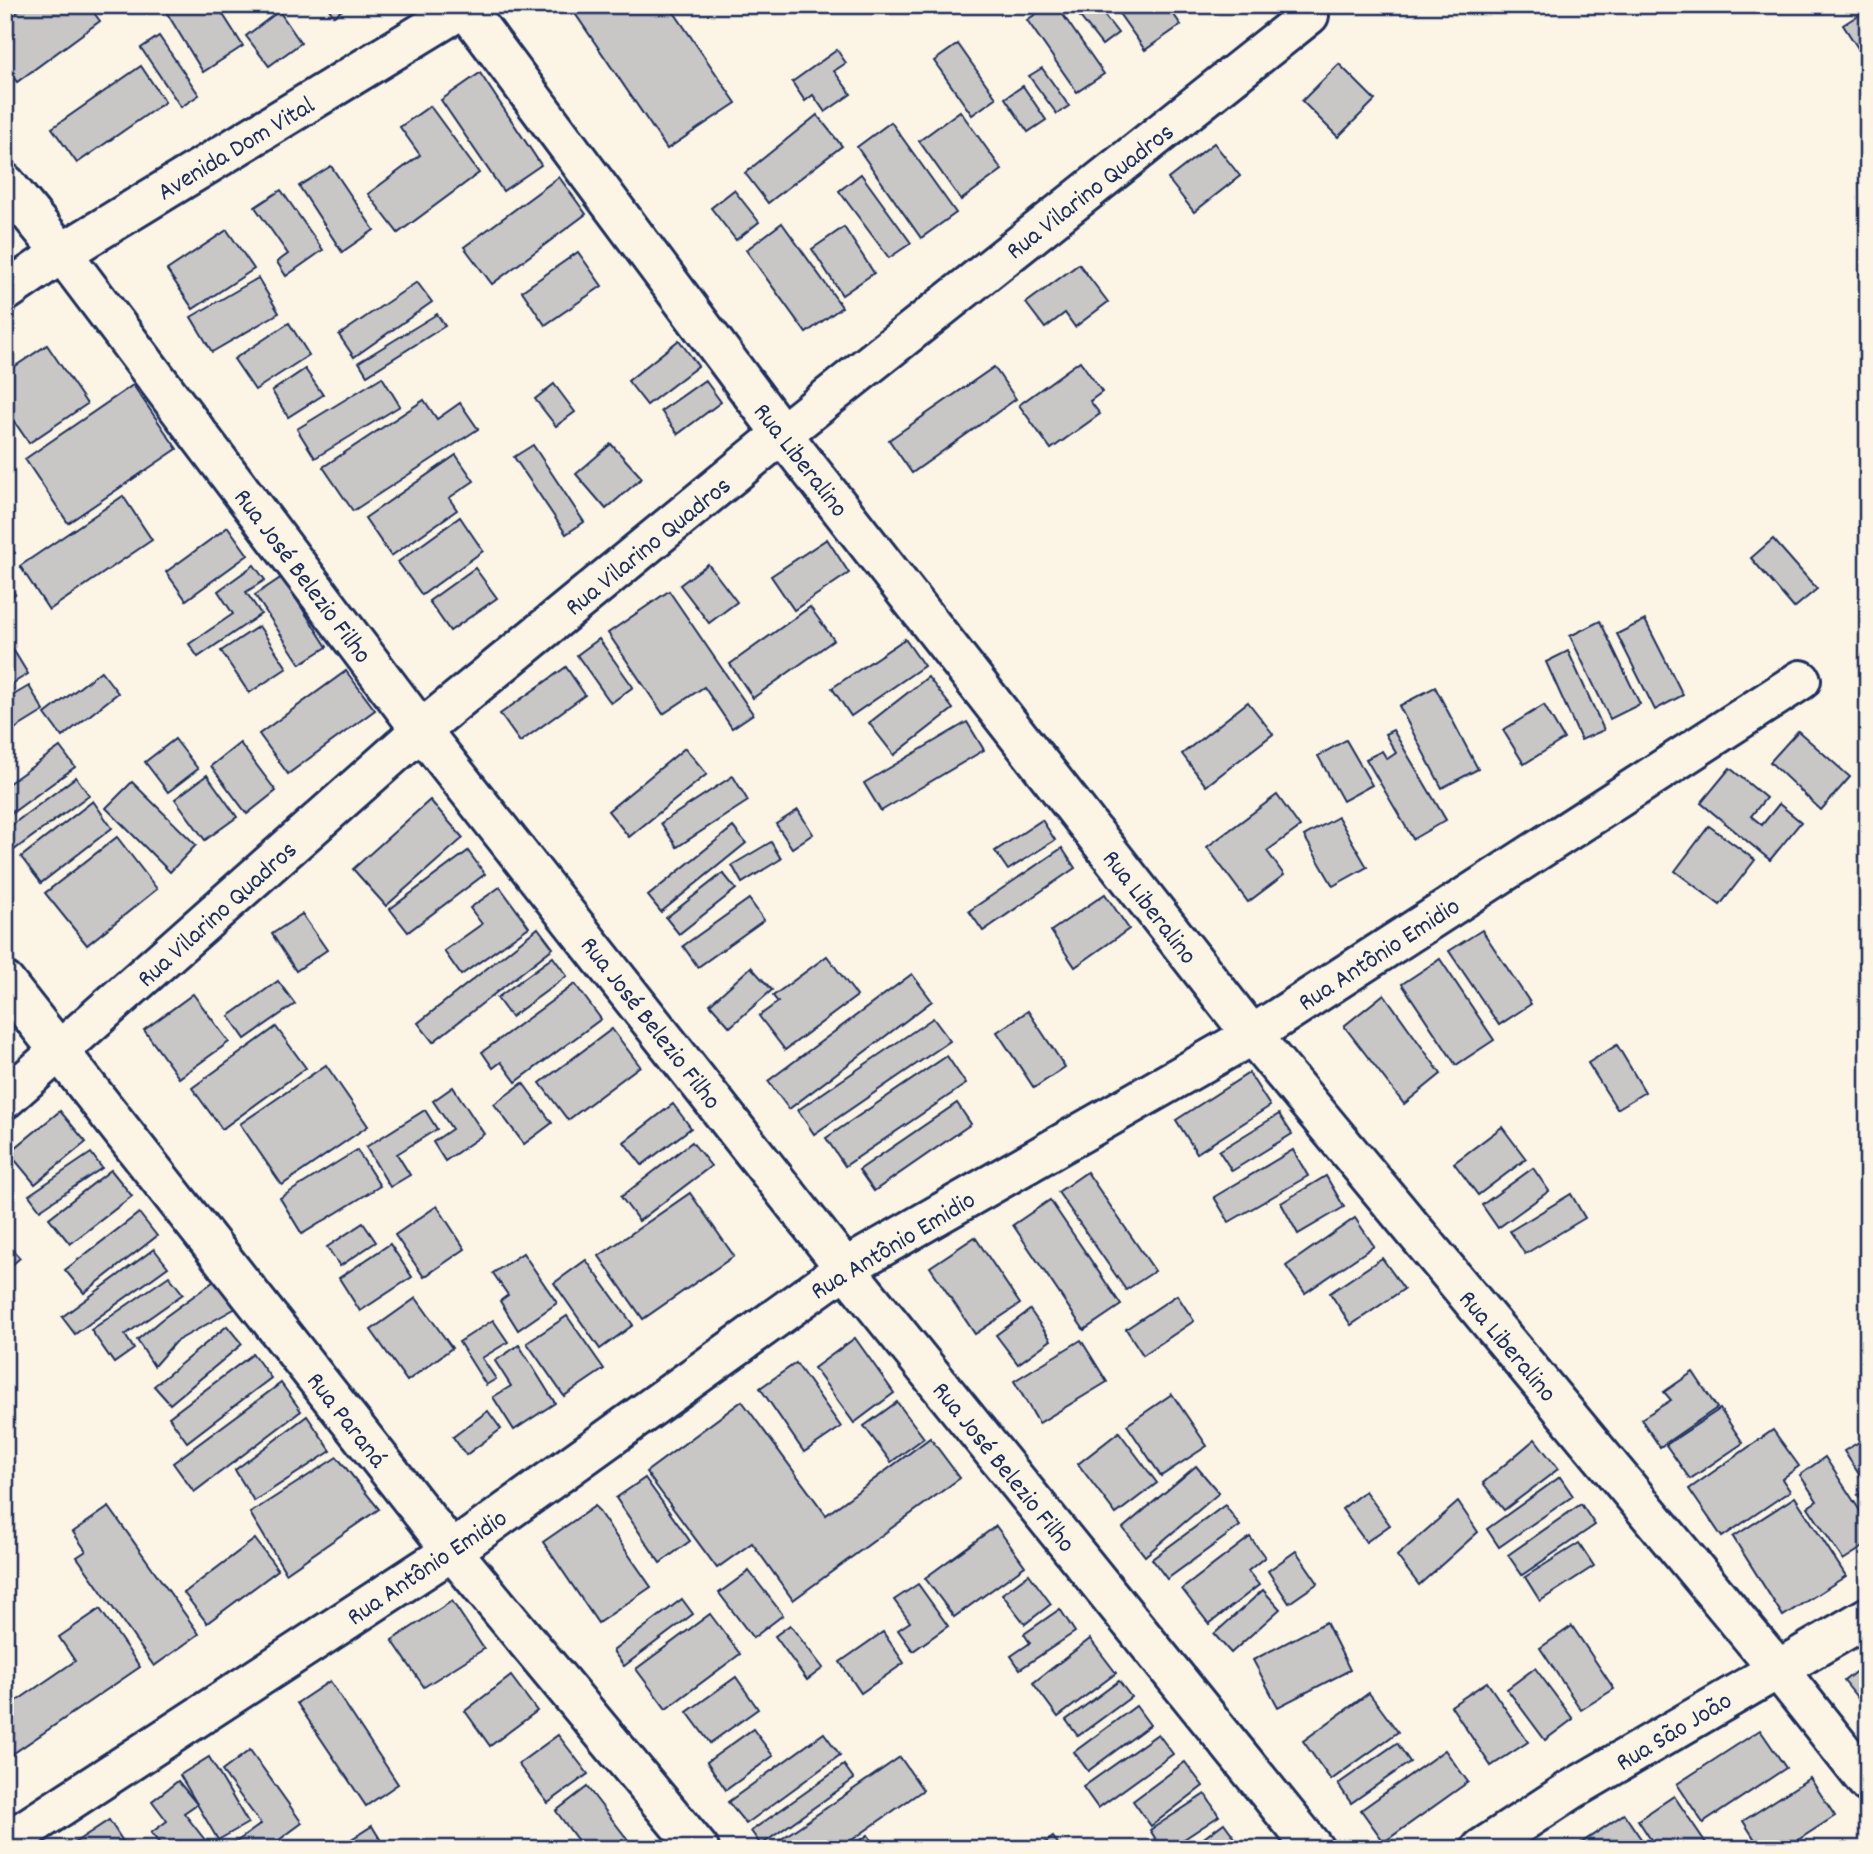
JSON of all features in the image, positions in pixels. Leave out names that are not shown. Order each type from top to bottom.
[{"type":"street","name":"Avenida Dom Vital","points":[[5,292],[62,253],[465,6]]},
{"type":"street","name":"Rua Liberalino","points":[[465,6],[782,434],[1252,1035],[1777,1668],[1868,1783]]},
{"type":"street","name":"Rua Vilarino Quadros","points":[[5,1099],[421,730],[782,434],[1309,15]]},
{"type":"street","name":"Rua José Belezio Filho","points":[[5,183],[62,253],[421,730],[845,1268],[1314,1849]]},
{"type":"street","name":"Rua Antônio Emidio","points":[[5,1843],[452,1551],[845,1268],[1252,1035],[1801,680]]},
{"type":"street","name":"Rua Paraná","points":[[5,982],[452,1551],[699,1849]]},
{"type":"street","name":"Rua São João","points":[[1481,1849],[1571,1790],[1868,1617]]},
{"type":"building","points":[[26,5],[88,5],[100,21],[17,82],[5,66],[5,21]]},
{"type":"building","points":[[162,5],[217,5],[243,46],[203,72]]},
{"type":"building","points":[[326,5],[349,5],[334,16]]},
{"type":"building","points":[[571,5],[669,5],[736,103],[667,149]]},
{"type":"building","points":[[743,5],[758,5],[748,12]]},
{"type":"building","points":[[1049,5],[1056,5],[1104,74],[1077,92],[1027,20]]},
{"type":"building","points":[[1071,5],[1096,5],[1118,33],[1102,45]]},
{"type":"building","points":[[1113,5],[1167,5],[1181,25],[1145,50]]},
{"type":"building","points":[[1180,5],[1194,5],[1185,12]]},
{"type":"building","points":[[1868,9],[1868,62],[1867,62],[1843,25]]},
{"type":"building","points":[[279,11],[301,43],[269,66],[246,36]]},
{"type":"building","points":[[159,36],[199,95],[181,107],[141,48]]},
{"type":"building","points":[[958,44],[996,98],[972,115],[934,61]]},
{"type":"building","points":[[837,50],[846,63],[834,71],[851,94],[825,112],[813,95],[805,101],[792,82]]},
{"type":"building","points":[[1339,64],[1375,100],[1338,137],[1302,101]]},
{"type":"building","points":[[141,66],[165,102],[77,163],[52,128]]},
{"type":"building","points":[[1042,68],[1069,106],[1057,114],[1029,76]]},
{"type":"building","points":[[480,73],[541,165],[503,191],[441,100]]},
{"type":"building","points":[[1023,86],[1046,120],[1028,132],[1005,98]]},
{"type":"building","points":[[430,106],[479,173],[398,233],[368,194],[420,155],[400,127]]},
{"type":"building","points":[[960,111],[1002,170],[961,200],[919,141]]},
{"type":"building","points":[[817,115],[842,146],[768,203],[745,173]]},
{"type":"building","points":[[891,122],[956,213],[921,238],[857,147]]},
{"type":"building","points":[[1214,143],[1240,176],[1194,212],[1168,179]]},
{"type":"building","points":[[331,166],[374,230],[342,252],[299,186]]},
{"type":"building","points":[[861,174],[911,243],[889,258],[839,191]]},
{"type":"building","points":[[559,177],[586,214],[492,284],[464,247]]},
{"type":"building","points":[[281,190],[323,250],[286,276],[277,262],[288,254],[255,207]]},
{"type":"building","points":[[734,190],[759,222],[736,240],[711,208]]},
{"type":"building","points":[[782,223],[842,307],[806,333],[746,250]]},
{"type":"building","points":[[844,227],[874,273],[842,295],[812,249]]},
{"type":"building","points":[[227,230],[254,269],[193,309],[167,270]]},
{"type":"building","points":[[578,252],[602,286],[545,325],[522,291]]},
{"type":"building","points":[[1079,264],[1108,302],[1075,327],[1065,313],[1045,328],[1026,303]]},
{"type":"building","points":[[258,278],[279,313],[212,352],[191,317]]},
{"type":"building","points":[[417,282],[432,302],[354,357],[339,335]]},
{"type":"building","points":[[437,314],[445,326],[367,375],[359,362]]},
{"type":"building","points":[[289,323],[309,355],[255,390],[234,359]]},
{"type":"building","points":[[679,340],[698,366],[647,405],[628,381]]},
{"type":"building","points":[[47,345],[87,404],[29,443],[5,408],[5,373]]},
{"type":"building","points":[[1080,361],[1102,392],[1090,401],[1100,414],[1051,449],[1019,405]]},
{"type":"building","points":[[994,367],[1016,399],[912,473],[889,440]]},
{"type":"building","points":[[305,369],[323,395],[288,417],[272,391]]},
{"type":"building","points":[[382,377],[400,406],[315,458],[297,429]]},
{"type":"building","points":[[705,380],[721,402],[678,434],[661,411]]},
{"type":"building","points":[[554,384],[575,412],[556,426],[535,399]]},
{"type":"building","points":[[133,385],[177,449],[68,523],[25,459]]},
{"type":"building","points":[[424,400],[437,419],[460,403],[478,429],[353,511],[323,467]]},
{"type":"building","points":[[611,444],[642,478],[606,509],[576,474]]},
{"type":"building","points":[[533,445],[584,522],[566,534],[514,457]]},
{"type":"building","points":[[456,455],[474,481],[449,498],[457,510],[391,556],[365,518]]},
{"type":"building","points":[[123,496],[152,540],[49,610],[20,566]]},
{"type":"building","points":[[460,517],[483,551],[422,595],[398,562]]},
{"type":"building","points":[[228,527],[248,555],[186,600],[166,572]]},
{"type":"building","points":[[5,539],[15,553],[5,560]]},
{"type":"building","points":[[827,539],[849,573],[794,610],[771,576]]},
{"type":"building","points":[[1773,539],[1817,589],[1794,608],[1751,558]]},
{"type":"building","points":[[708,564],[737,602],[709,623],[680,585]]},
{"type":"building","points":[[254,565],[265,580],[246,592],[261,614],[198,657],[189,644],[233,614],[218,591]]},
{"type":"building","points":[[475,568],[497,598],[450,631],[429,601]]},
{"type":"building","points":[[282,577],[327,647],[300,664],[255,595]]},
{"type":"building","points":[[5,581],[15,594],[5,601]]},
{"type":"building","points":[[669,591],[753,714],[732,728],[704,687],[663,714],[608,633]]},
{"type":"building","points":[[810,607],[834,640],[753,698],[730,664]]},
{"type":"building","points":[[1645,620],[1683,695],[1655,710],[1617,634]]},
{"type":"building","points":[[1600,621],[1640,704],[1610,719],[1570,636]]},
{"type":"building","points":[[259,626],[287,668],[249,693],[221,651]]},
{"type":"building","points":[[599,639],[633,687],[611,703],[577,655]]},
{"type":"building","points":[[905,639],[924,666],[851,716],[832,688]]},
{"type":"building","points":[[8,641],[28,674],[5,688],[5,643]]},
{"type":"building","points":[[1568,651],[1604,730],[1581,740],[1546,662]]},
{"type":"building","points":[[566,667],[585,695],[520,742],[500,714]]},
{"type":"building","points":[[101,671],[118,693],[62,737],[45,714]]},
{"type":"building","points":[[346,671],[375,710],[288,774],[259,734]]},
{"type":"building","points":[[928,677],[953,709],[894,755],[869,723]]},
{"type":"building","points":[[29,686],[44,711],[5,735],[5,700]]},
{"type":"building","points":[[1435,687],[1478,769],[1442,788],[1399,706]]},
{"type":"building","points":[[1248,702],[1273,734],[1206,786],[1182,754]]},
{"type":"building","points":[[1544,705],[1564,739],[1524,764],[1503,730]]},
{"type":"building","points":[[967,722],[984,750],[881,811],[864,783]]},
{"type":"building","points":[[1393,730],[1446,820],[1413,839],[1366,759],[1382,751],[1387,759],[1396,753],[1385,734]]},
{"type":"building","points":[[1798,731],[1850,777],[1821,810],[1770,762]]},
{"type":"building","points":[[175,739],[198,769],[168,792],[145,762]]},
{"type":"building","points":[[1346,740],[1372,785],[1343,801],[1318,756]]},
{"type":"building","points":[[240,743],[276,791],[247,814],[211,766]]},
{"type":"building","points":[[60,747],[75,767],[5,818],[5,786]]},
{"type":"building","points":[[685,748],[707,774],[629,837],[608,811]]},
{"type":"building","points":[[1730,768],[1766,798],[1751,816],[1762,825],[1779,804],[1801,822],[1770,860],[1701,803]]},
{"type":"building","points":[[207,775],[237,817],[205,840],[175,799]]},
{"type":"building","points":[[733,776],[748,801],[677,847],[661,823]]},
{"type":"building","points":[[76,777],[89,795],[14,850],[5,838],[5,830]]},
{"type":"building","points":[[132,782],[196,845],[170,872],[106,808]]},
{"type":"building","points":[[1277,795],[1300,827],[1267,851],[1284,875],[1248,902],[1207,847]]},
{"type":"building","points":[[430,800],[463,838],[386,906],[353,869]]},
{"type":"building","points":[[93,801],[112,828],[41,883],[21,857]]},
{"type":"building","points":[[798,810],[813,834],[792,848],[776,824]]},
{"type":"building","points":[[1338,817],[1367,867],[1333,886],[1304,836]]},
{"type":"building","points":[[1042,820],[1055,840],[1008,870],[995,851]]},
{"type":"building","points":[[1709,826],[1755,860],[1720,905],[1675,871]]},
{"type":"building","points":[[733,827],[746,843],[661,912],[648,896]]},
{"type":"building","points":[[117,837],[157,889],[87,945],[45,893]]},
{"type":"building","points":[[771,842],[781,859],[742,883],[732,865]]},
{"type":"building","points":[[1062,848],[1075,868],[983,931],[969,911]]},
{"type":"building","points":[[468,851],[485,874],[408,932],[390,909]]},
{"type":"building","points":[[723,873],[736,889],[679,934],[666,918]]},
{"type":"building","points":[[500,887],[529,927],[461,975],[444,951],[482,924],[470,908]]},
{"type":"building","points":[[1105,894],[1129,929],[1075,967],[1051,931]]},
{"type":"building","points":[[749,899],[764,920],[698,967],[683,946]]},
{"type":"building","points":[[302,914],[327,950],[296,971],[272,934]]},
{"type":"building","points":[[538,928],[553,948],[433,1042],[418,1023]]},
{"type":"building","points":[[1482,930],[1531,1004],[1499,1025],[1449,951]]},
{"type":"building","points":[[827,956],[857,996],[785,1050],[759,1016],[778,1002],[773,996]]},
{"type":"building","points":[[553,957],[567,976],[511,1017],[497,998]]},
{"type":"building","points":[[1440,959],[1494,1040],[1456,1065],[1402,984]]},
{"type":"building","points":[[751,967],[772,990],[730,1027],[710,1004]]},
{"type":"building","points":[[912,974],[932,1001],[789,1109],[768,1081]]},
{"type":"building","points":[[278,981],[295,1004],[245,1039],[229,1016]]},
{"type":"building","points":[[575,984],[601,1019],[516,1082],[501,1062],[493,1068],[482,1052]]},
{"type":"building","points":[[193,994],[229,1042],[179,1078],[144,1030]]},
{"type":"building","points":[[1384,994],[1441,1074],[1404,1104],[1344,1026]]},
{"type":"building","points":[[1028,1011],[1065,1067],[1034,1088],[997,1032]]},
{"type":"building","points":[[933,1018],[950,1041],[814,1134],[798,1110]]},
{"type":"building","points":[[276,1027],[306,1068],[222,1129],[192,1088]]},
{"type":"building","points":[[612,1029],[640,1066],[568,1120],[540,1083]]},
{"type":"building","points":[[1617,1045],[1645,1092],[1617,1109],[1588,1063]]},
{"type":"building","points":[[947,1056],[966,1084],[845,1166],[826,1138]]},
{"type":"building","points":[[326,1065],[368,1126],[282,1185],[240,1124]]},
{"type":"building","points":[[1249,1073],[1270,1106],[1197,1153],[1176,1120]]},
{"type":"building","points":[[523,1083],[552,1123],[524,1144],[494,1104]]},
{"type":"building","points":[[453,1087],[484,1134],[445,1161],[433,1142],[452,1129],[433,1101]]},
{"type":"building","points":[[957,1103],[971,1124],[874,1191],[859,1170]]},
{"type":"building","points":[[673,1104],[691,1128],[642,1165],[624,1142]]},
{"type":"building","points":[[425,1110],[437,1129],[397,1154],[410,1175],[390,1187],[366,1147]]},
{"type":"building","points":[[60,1111],[86,1142],[35,1184],[9,1153]]},
{"type":"building","points":[[1279,1114],[1292,1134],[1232,1171],[1219,1151]]},
{"type":"building","points":[[1502,1127],[1526,1159],[1478,1195],[1454,1163]]},
{"type":"building","points":[[692,1142],[711,1166],[639,1221],[621,1197]]},
{"type":"building","points":[[357,1150],[380,1186],[302,1234],[280,1198]]},
{"type":"building","points":[[1293,1150],[1308,1176],[1229,1222],[1214,1197]]},
{"type":"building","points":[[91,1153],[102,1168],[40,1210],[29,1195]]},
{"type":"building","points":[[1533,1168],[1549,1191],[1498,1228],[1482,1205]]},
{"type":"building","points":[[111,1170],[132,1196],[70,1244],[49,1218]]},
{"type":"building","points":[[1087,1172],[1155,1271],[1126,1290],[1058,1192]]},
{"type":"building","points":[[1326,1176],[1344,1207],[1298,1234],[1281,1203]]},
{"type":"building","points":[[690,1193],[734,1256],[643,1319],[599,1256]]},
{"type":"building","points":[[1571,1194],[1585,1218],[1525,1254],[1510,1231]]},
{"type":"building","points":[[1050,1200],[1121,1305],[1084,1330],[1013,1225]]},
{"type":"building","points":[[437,1206],[465,1249],[424,1277],[395,1235]]},
{"type":"building","points":[[139,1213],[157,1236],[84,1293],[65,1270]]},
{"type":"building","points":[[1355,1218],[1374,1246],[1305,1293],[1286,1266]]},
{"type":"building","points":[[363,1223],[376,1242],[340,1266],[327,1247]]},
{"type":"building","points":[[975,1237],[1020,1304],[975,1334],[930,1267]]},
{"type":"building","points":[[5,1242],[20,1258],[5,1271]]},
{"type":"building","points":[[390,1244],[412,1277],[360,1311],[339,1278]]},
{"type":"building","points":[[154,1249],[168,1267],[75,1334],[62,1317]]},
{"type":"building","points":[[523,1253],[557,1303],[518,1330],[500,1301],[508,1295],[493,1273]]},
{"type":"building","points":[[1382,1258],[1404,1289],[1351,1325],[1330,1293]]},
{"type":"building","points":[[586,1260],[633,1325],[600,1349],[554,1283]]},
{"type":"building","points":[[169,1276],[183,1294],[125,1335],[134,1349],[114,1363],[91,1330]]},
{"type":"building","points":[[217,1279],[236,1308],[175,1342],[154,1366],[137,1340]]},
{"type":"building","points":[[1177,1295],[1194,1321],[1143,1355],[1126,1329]]},
{"type":"building","points":[[416,1298],[452,1348],[407,1381],[371,1330]]},
{"type":"building","points":[[1030,1310],[1051,1340],[1018,1364],[996,1335]]},
{"type":"building","points":[[567,1316],[604,1369],[564,1396],[527,1343]]},
{"type":"building","points":[[493,1320],[508,1342],[482,1358],[496,1379],[486,1385],[459,1342]]},
{"type":"building","points":[[227,1326],[242,1344],[170,1404],[154,1386]]},
{"type":"building","points":[[855,1338],[894,1393],[854,1423],[814,1368]]},
{"type":"building","points":[[1081,1340],[1107,1382],[1039,1423],[1014,1381]]},
{"type":"building","points":[[519,1345],[555,1403],[514,1430],[493,1397],[511,1386],[495,1361]]},
{"type":"building","points":[[253,1354],[271,1378],[187,1442],[169,1417]]},
{"type":"building","points":[[796,1363],[841,1427],[804,1452],[760,1388]]},
{"type":"building","points":[[1693,1372],[1717,1408],[1660,1447],[1641,1419],[1671,1400],[1664,1392]]},
{"type":"building","points":[[281,1383],[301,1411],[194,1492],[173,1463]]},
{"type":"building","points":[[1172,1394],[1207,1446],[1161,1476],[1127,1425]]},
{"type":"building","points":[[742,1401],[826,1515],[930,1438],[960,1478],[793,1600],[752,1543],[717,1568],[646,1472]]},
{"type":"building","points":[[897,1402],[924,1438],[891,1462],[864,1426]]},
{"type":"building","points":[[1720,1409],[1743,1443],[1690,1479],[1666,1445]]},
{"type":"building","points":[[488,1411],[501,1429],[466,1455],[453,1437]]},
{"type":"building","points":[[307,1416],[331,1451],[254,1501],[235,1470]]},
{"type":"building","points":[[1773,1430],[1799,1466],[1782,1479],[1790,1491],[1722,1537],[1689,1489]]},
{"type":"building","points":[[1119,1432],[1157,1483],[1116,1514],[1078,1464]]},
{"type":"building","points":[[1535,1439],[1558,1469],[1504,1510],[1483,1483]]},
{"type":"building","points":[[1864,1439],[1868,1445],[1868,1488],[1844,1451]]},
{"type":"building","points":[[337,1457],[379,1509],[286,1573],[250,1513]]},
{"type":"building","points":[[1825,1457],[1868,1523],[1868,1544],[1843,1560],[1808,1507],[1817,1501],[1800,1475]]},
{"type":"building","points":[[1196,1466],[1219,1493],[1145,1556],[1123,1528]]},
{"type":"building","points":[[1560,1477],[1573,1496],[1499,1547],[1487,1529]]},
{"type":"building","points":[[645,1478],[690,1541],[660,1563],[616,1498]]},
{"type":"building","points":[[1868,1488],[1868,1509],[1858,1495]]},
{"type":"building","points":[[1365,1491],[1390,1525],[1366,1542],[1342,1509]]},
{"type":"building","points":[[1795,1497],[1846,1576],[1783,1616],[1733,1537]]},
{"type":"building","points":[[1458,1502],[1478,1532],[1419,1585],[1397,1556]]},
{"type":"building","points":[[1581,1504],[1595,1525],[1522,1575],[1508,1555]]},
{"type":"building","points":[[1225,1505],[1240,1526],[1167,1579],[1152,1559]]},
{"type":"building","points":[[595,1506],[651,1587],[598,1623],[543,1542]]},
{"type":"building","points":[[109,1507],[199,1634],[154,1666],[77,1557],[86,1551],[73,1532]]},
{"type":"building","points":[[996,1526],[1025,1566],[954,1617],[925,1578]]},
{"type":"building","points":[[1250,1537],[1265,1557],[1248,1571],[1259,1585],[1209,1624],[1182,1589]]},
{"type":"building","points":[[255,1539],[278,1570],[207,1623],[184,1593]]},
{"type":"building","points":[[1579,1543],[1594,1566],[1540,1601],[1525,1577]]},
{"type":"building","points":[[1296,1551],[1318,1583],[1289,1603],[1268,1571]]},
{"type":"building","points":[[749,1571],[783,1615],[753,1638],[719,1593]]},
{"type":"building","points":[[1029,1574],[1051,1604],[1025,1624],[1002,1594]]},
{"type":"building","points":[[918,1584],[948,1626],[913,1651],[898,1630],[910,1622],[894,1600]]},
{"type":"building","points":[[1263,1590],[1280,1609],[1231,1653],[1214,1634]]},
{"type":"building","points":[[682,1599],[693,1614],[624,1666],[613,1651]]},
{"type":"building","points":[[452,1601],[484,1649],[424,1687],[392,1640]]},
{"type":"building","points":[[100,1609],[140,1667],[5,1759],[5,1709],[75,1661],[59,1637]]},
{"type":"building","points":[[1060,1609],[1075,1632],[1020,1669],[1011,1656],[1030,1643],[1024,1634]]},
{"type":"building","points":[[710,1614],[740,1654],[666,1709],[636,1669]]},
{"type":"building","points":[[1326,1622],[1350,1670],[1278,1707],[1253,1660]]},
{"type":"building","points":[[790,1625],[823,1668],[807,1680],[775,1636]]},
{"type":"building","points":[[1572,1626],[1614,1689],[1581,1710],[1540,1648]]},
{"type":"building","points":[[883,1632],[904,1663],[861,1693],[840,1662]]},
{"type":"building","points":[[1090,1639],[1116,1673],[1058,1717],[1033,1683]]},
{"type":"building","points":[[1868,1662],[1868,1711],[1844,1681]]},
{"type":"building","points":[[1535,1668],[1573,1719],[1545,1740],[1507,1689]]},
{"type":"building","points":[[511,1676],[537,1711],[490,1746],[465,1711]]},
{"type":"building","points":[[736,1677],[758,1709],[710,1743],[687,1712]]},
{"type":"building","points":[[330,1681],[398,1784],[366,1806],[297,1703]]},
{"type":"building","points":[[1119,1681],[1131,1697],[1078,1736],[1066,1720]]},
{"type":"building","points":[[1487,1682],[1528,1742],[1491,1766],[1451,1706]]},
{"type":"building","points":[[1369,1693],[1398,1732],[1331,1780],[1303,1741]]},
{"type":"building","points":[[1136,1706],[1150,1725],[1088,1771],[1074,1752]]},
{"type":"building","points":[[753,1729],[773,1756],[726,1790],[707,1762]]},
{"type":"building","points":[[1760,1730],[1786,1768],[1703,1823],[1677,1784]]},
{"type":"building","points":[[824,1733],[840,1755],[746,1824],[728,1802]]},
{"type":"building","points":[[1158,1734],[1173,1754],[1098,1808],[1083,1787]]},
{"type":"building","points":[[558,1735],[588,1774],[548,1803],[518,1764]]},
{"type":"building","points":[[1397,1743],[1410,1762],[1351,1803],[1338,1784]]},
{"type":"building","points":[[250,1750],[302,1823],[275,1843],[279,1849],[235,1849],[232,1845],[261,1824],[222,1771]]},
{"type":"building","points":[[1445,1750],[1468,1782],[1384,1842],[1361,1810]]},
{"type":"building","points":[[209,1757],[248,1823],[218,1840],[180,1775]]},
{"type":"building","points":[[900,1757],[923,1790],[839,1849],[767,1849]]},
{"type":"building","points":[[1185,1762],[1203,1786],[1151,1826],[1133,1801]]},
{"type":"building","points":[[844,1765],[854,1779],[761,1845],[751,1831]]},
{"type":"building","points":[[1810,1778],[1835,1816],[1784,1849],[1761,1849],[1743,1821]]},
{"type":"building","points":[[178,1781],[197,1804],[184,1813],[205,1840],[194,1849],[164,1849],[151,1833],[167,1821],[152,1801]]},
{"type":"building","points":[[587,1787],[635,1849],[584,1849],[556,1811]]},
{"type":"building","points":[[1205,1794],[1219,1816],[1169,1849],[1162,1849],[1150,1830]]},
{"type":"building","points":[[1674,1796],[1706,1843],[1698,1849],[1657,1849],[1638,1820]]},
{"type":"building","points":[[1624,1814],[1648,1849],[1574,1848]]},
{"type":"building","points":[[109,1820],[128,1849],[65,1849]]},
{"type":"building","points":[[1224,1823],[1243,1849],[1189,1849]]},
{"type":"building","points":[[372,1826],[386,1849],[336,1849]]},
{"type":"building","points":[[868,1835],[877,1849],[848,1849]]},
{"type":"building","points":[[1053,1837],[1062,1849],[1037,1849]]}]
